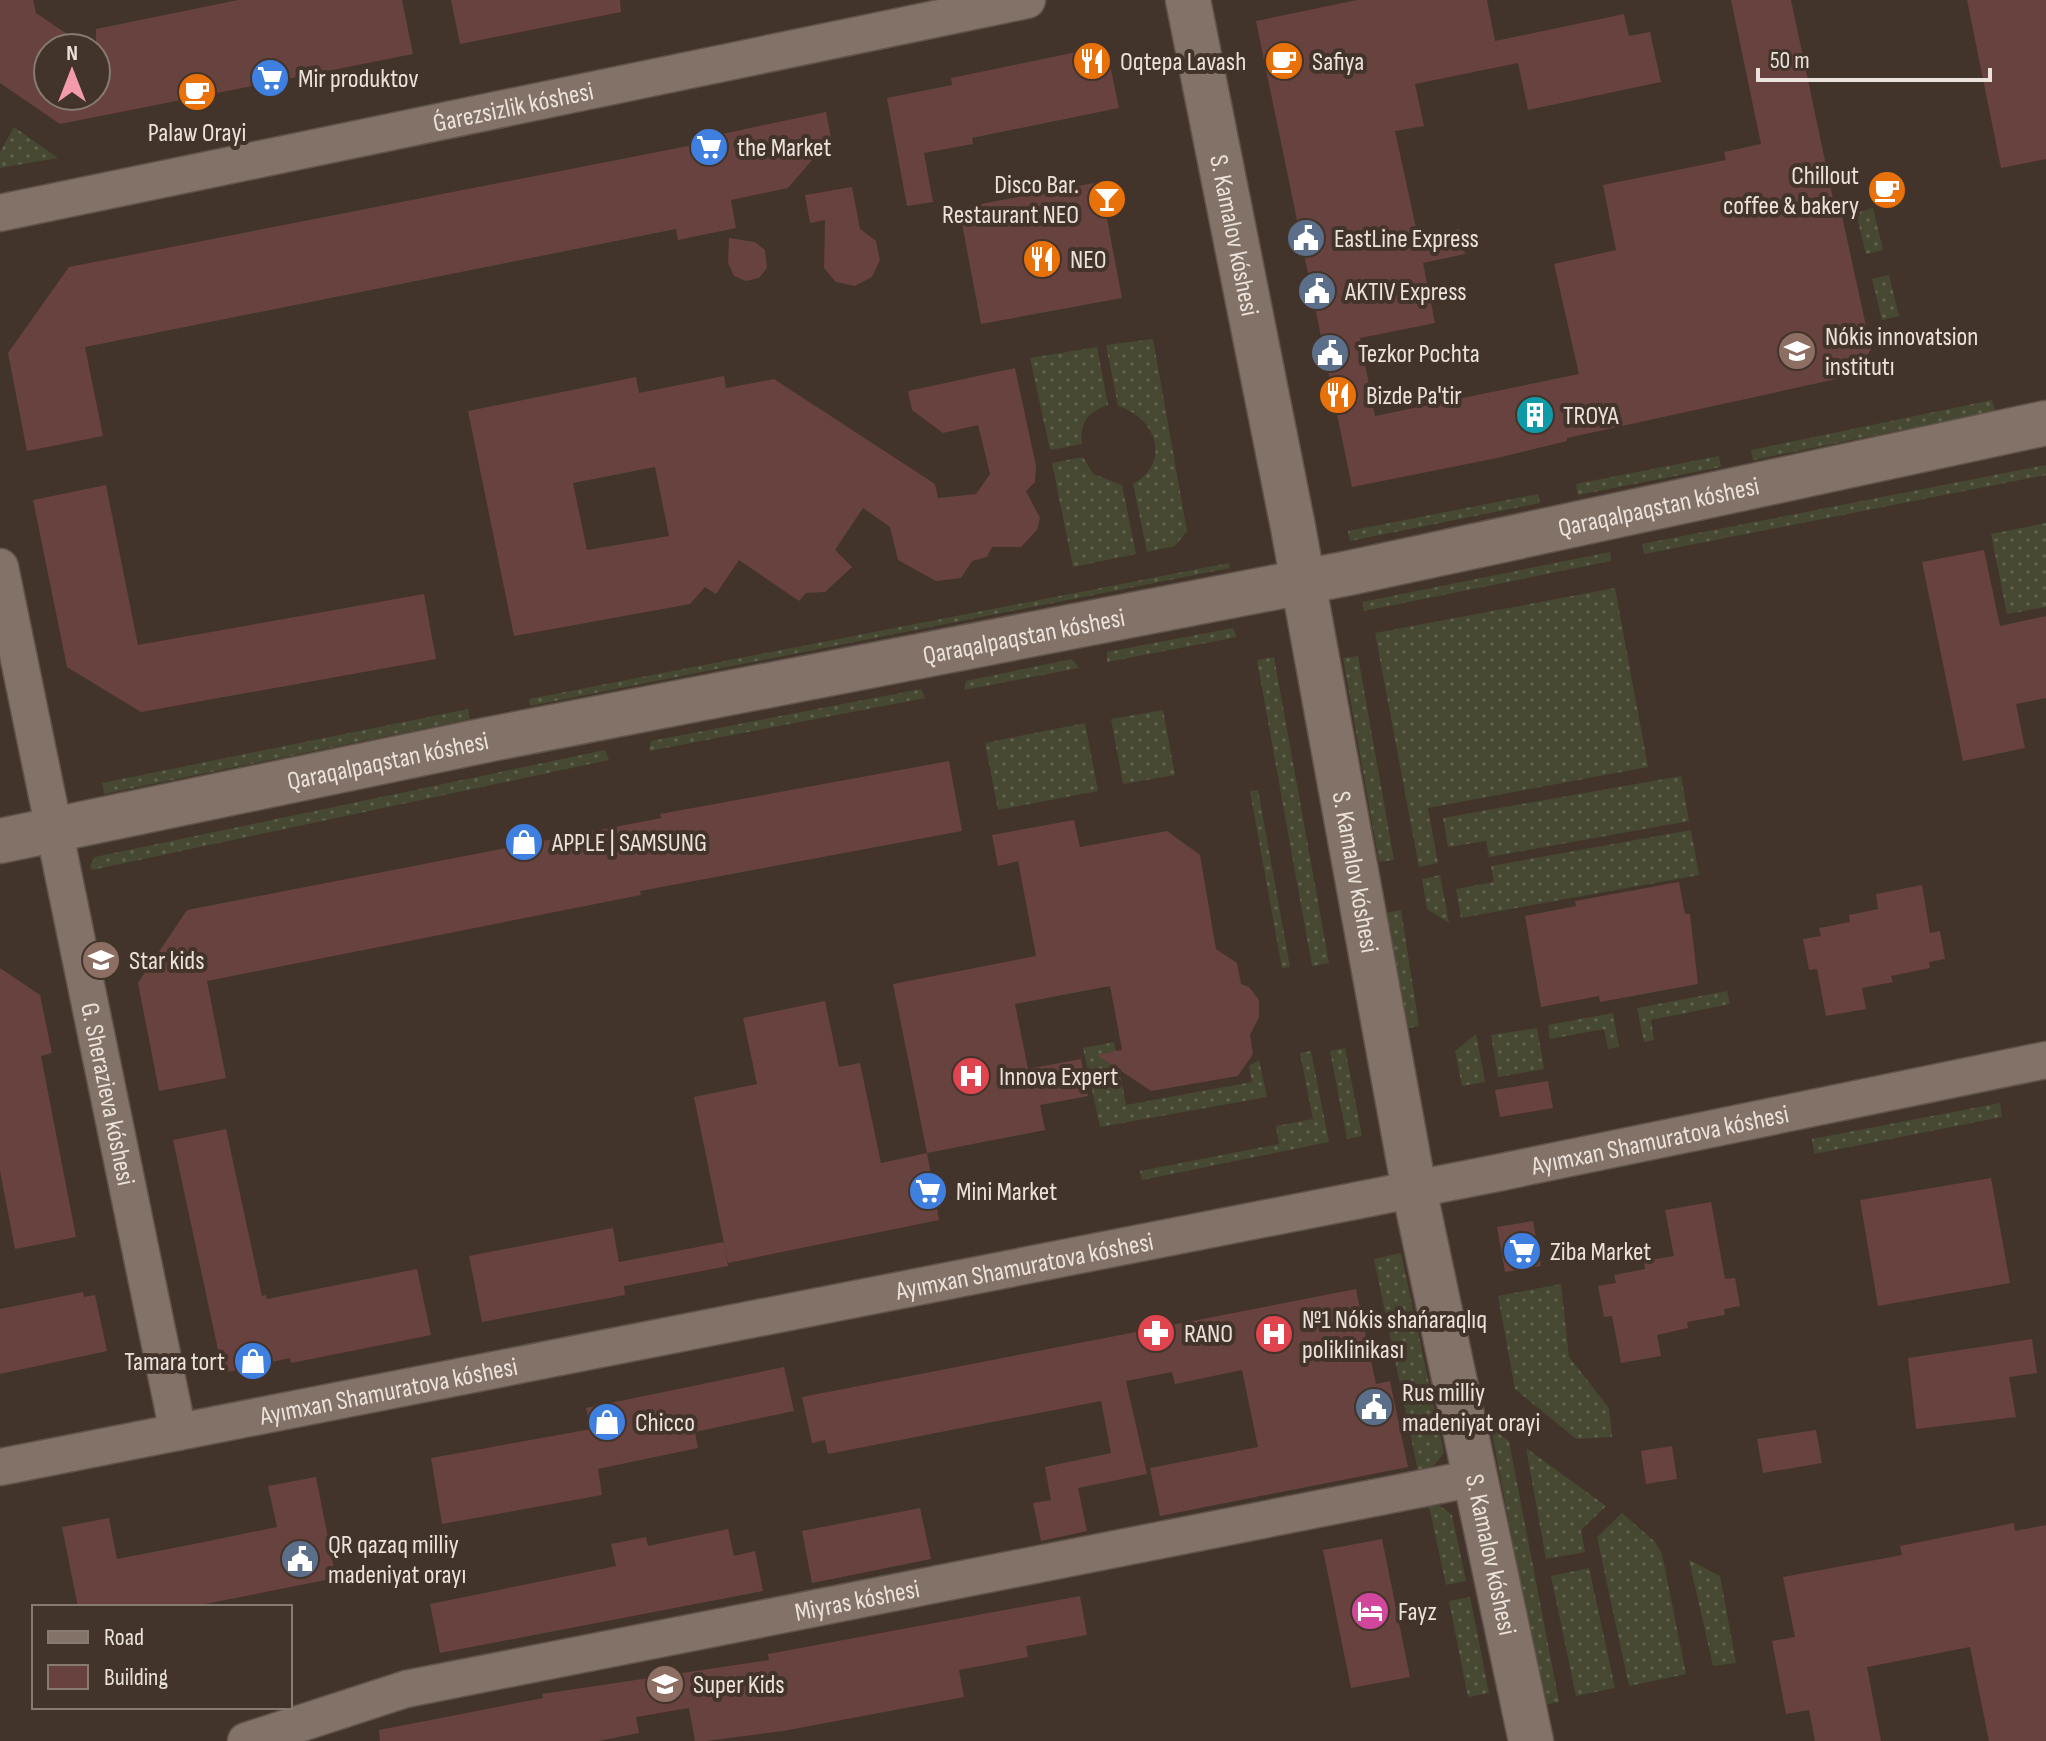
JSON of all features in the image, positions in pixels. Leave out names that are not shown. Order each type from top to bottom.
[{"type":"street","name":"Ǵarezsizlik kóshesi","points":[[0,213],[1027,0]]},
{"type":"street","name":"S. Kamalov kóshesi","points":[[1188,0],[1303,582],[1414,1189],[1531,1741]]},
{"type":"street","name":"Qaraqalpaqstan kóshesi","points":[[0,841],[491,739],[1303,582],[2046,423]]},
{"type":"street","name":"G. Sherazieva kóshesi","points":[[0,567],[178,1432]]},
{"type":"street","name":"Ayımxan Shamuratova kóshesi","points":[[0,1467],[1414,1189],[2046,1060]]},
{"type":"street","name":"Miyras kóshesi","points":[[246,1741],[406,1689],[1475,1478]]},
{"type":"green space","points":[[14,127],[58,158],[0,168],[0,152]]},
{"type":"green space","points":[[1873,208],[1883,250],[1866,254],[1856,213]]},
{"type":"green space","points":[[1889,275],[1899,316],[1882,320],[1872,279]]},
{"type":"green space","points":[[1153,339],[1187,531],[1175,546],[1147,552],[1133,484],[1145,475],[1152,464],[1154,441],[1142,420],[1118,406],[1106,345]]},
{"type":"green space","points":[[1097,347],[1108,405],[1087,419],[1082,430],[1082,444],[1050,450],[1030,358]]},
{"type":"green space","points":[[1992,400],[1995,411],[1753,460],[1751,450]]},
{"type":"green space","points":[[1719,456],[1721,467],[1578,495],[1576,484]]},
{"type":"green space","points":[[1083,457],[1093,474],[1122,485],[1136,554],[1073,567],[1052,463]]},
{"type":"green space","points":[[2046,465],[2046,475],[1644,554],[1642,544]]},
{"type":"green space","points":[[1538,494],[1540,503],[1350,541],[1348,531]]},
{"type":"green space","points":[[2046,523],[2046,607],[2007,614],[1991,534]]},
{"type":"green space","points":[[1610,552],[1611,561],[1364,611],[1362,602]]},
{"type":"green space","points":[[1229,563],[1230,568],[530,706],[529,699]]},
{"type":"green space","points":[[1615,588],[1648,767],[1428,808],[1438,863],[1419,867],[1375,633]]},
{"type":"green space","points":[[1233,628],[1237,637],[1107,662],[1107,652]]},
{"type":"green space","points":[[1358,656],[1394,860],[1379,862],[1343,658]]},
{"type":"green space","points":[[1274,657],[1329,963],[1312,966],[1257,660]]},
{"type":"green space","points":[[1072,659],[1079,668],[964,690],[966,681]]},
{"type":"green space","points":[[921,689],[925,698],[649,751],[651,741]]},
{"type":"green space","points":[[468,709],[470,719],[104,794],[102,783]]},
{"type":"green space","points":[[1163,710],[1175,775],[1123,784],[1111,719]]},
{"type":"green space","points":[[1085,723],[1098,791],[998,810],[985,743]]},
{"type":"green space","points":[[605,750],[609,760],[92,870],[90,866],[95,857]]},
{"type":"green space","points":[[1681,776],[1689,821],[1489,857],[1486,841],[1448,847],[1443,818]]},
{"type":"green space","points":[[1258,790],[1290,967],[1282,968],[1250,791]]},
{"type":"green space","points":[[1691,830],[1699,875],[1461,918],[1456,889],[1494,882],[1491,866]]},
{"type":"green space","points":[[1440,875],[1449,923],[1427,909],[1422,879]]},
{"type":"green space","points":[[1401,910],[1419,1026],[1404,1029],[1385,913]]},
{"type":"green space","points":[[1727,991],[1730,1004],[1651,1020],[1654,1040],[1644,1042],[1637,1008]]},
{"type":"green space","points":[[1613,1013],[1619,1047],[1608,1049],[1604,1029],[1550,1039],[1548,1025]]},
{"type":"green space","points":[[1537,1028],[1544,1069],[1498,1077],[1491,1035]]},
{"type":"green space","points":[[1476,1034],[1485,1082],[1462,1086],[1455,1051]]},
{"type":"green space","points":[[1114,1042],[1126,1105],[1252,1082],[1249,1066],[1259,1060],[1267,1097],[1100,1127],[1083,1048]]},
{"type":"green space","points":[[1345,1048],[1362,1136],[1347,1139],[1330,1051]]},
{"type":"green space","points":[[1311,1051],[1329,1142],[1142,1180],[1140,1171],[1279,1144],[1276,1126],[1313,1119],[1300,1053]]},
{"type":"green space","points":[[2000,1103],[2002,1117],[1814,1154],[1812,1139]]},
{"type":"green space","points":[[1401,1253],[1444,1453],[1431,1469],[1418,1471],[1374,1259]]},
{"type":"green space","points":[[1561,1284],[1569,1357],[1609,1408],[1612,1437],[1576,1439],[1515,1389],[1498,1296]]},
{"type":"green space","points":[[1491,1428],[1509,1441],[1559,1702],[1544,1705]]},
{"type":"green space","points":[[1526,1448],[1606,1506],[1581,1530],[1585,1552],[1546,1559]]},
{"type":"green space","points":[[1439,1505],[1452,1515],[1466,1581],[1446,1585],[1429,1506]]},
{"type":"green space","points":[[1622,1513],[1655,1542],[1662,1554],[1686,1674],[1629,1686],[1597,1537]]},
{"type":"green space","points":[[1689,1560],[1720,1576],[1736,1663],[1713,1666]]},
{"type":"green space","points":[[1589,1568],[1615,1688],[1576,1696],[1551,1576]]},
{"type":"green space","points":[[1470,1597],[1489,1693],[1468,1697],[1449,1601]]},
{"type":"building","points":[[0,0],[33,0],[36,13],[64,32],[32,32],[32,105],[0,83]]},
{"type":"building","points":[[238,0],[402,0],[413,54],[60,124],[42,112],[112,112],[112,32],[96,32],[96,29]]},
{"type":"building","points":[[451,0],[620,0],[621,12],[460,44]]},
{"type":"building","points":[[1357,0],[1487,0],[1495,41],[1624,14],[1629,36],[1650,32],[1661,82],[1528,110],[1518,63],[1415,84],[1424,126],[1395,131],[1418,237],[1459,229],[1465,254],[1423,263],[1435,323],[1360,338],[1375,416],[1579,374],[1554,264],[1616,250],[1603,185],[1726,160],[1724,152],[1761,144],[1731,0],[1791,0],[1834,203],[1839,202],[1871,349],[1855,375],[1567,438],[1567,441],[1497,458],[1352,487],[1256,21]]},
{"type":"building","points":[[1967,0],[2046,0],[2046,159],[2001,168]]},
{"type":"building","points":[[1106,46],[1119,108],[972,138],[973,144],[924,153],[933,202],[907,206],[887,98],[952,85],[951,78]]},
{"type":"building","points":[[826,112],[831,138],[788,188],[731,200],[736,228],[678,240],[676,229],[85,347],[103,436],[27,451],[8,353],[69,267],[683,147],[723,138],[722,134]]},
{"type":"building","name":"NEO","points":[[1100,182],[1122,298],[981,324],[959,208]]},
{"type":"building","points":[[852,187],[860,229],[876,241],[880,260],[872,277],[855,286],[836,282],[824,268],[825,220],[810,223],[805,195]]},
{"type":"building","points":[[729,238],[755,242],[765,250],[767,268],[759,278],[746,281],[734,276],[728,263]]},
{"type":"building","points":[[1015,368],[1036,466],[1035,482],[1026,491],[1040,518],[1037,530],[1021,547],[992,547],[987,557],[972,561],[961,578],[936,581],[898,560],[890,527],[863,508],[835,550],[852,567],[825,592],[806,593],[799,601],[739,560],[716,594],[705,587],[690,604],[514,636],[468,411],[636,377],[639,393],[724,376],[726,388],[774,379],[935,484],[938,498],[976,494],[990,474],[978,425],[943,433],[912,410],[908,391]],"holes":[[[655,467],[669,536],[587,550],[573,483]]]},
{"type":"building","points":[[106,485],[138,645],[424,594],[436,659],[141,712],[67,667],[33,500]]},
{"type":"building","points":[[1984,550],[2000,626],[2046,616],[2046,698],[2016,704],[2025,748],[1963,761],[1922,562]]},
{"type":"building","points":[[949,761],[962,831],[640,891],[641,895],[207,981],[226,1078],[159,1091],[138,983],[187,910],[661,818],[660,814]]},
{"type":"building","points":[[1074,820],[1080,847],[1167,831],[1200,855],[1216,949],[1237,963],[1241,984],[1249,987],[1259,1000],[1259,1017],[1250,1035],[1253,1054],[1238,1076],[1151,1091],[1097,1055],[1122,1050],[1110,986],[1015,1004],[1028,1069],[1081,1059],[1088,1096],[1040,1105],[1045,1130],[927,1153],[893,984],[1036,956],[1018,861],[998,866],[992,835]]},
{"type":"building","points":[[1679,882],[1685,914],[1690,914],[1698,984],[1600,1002],[1599,996],[1541,1007],[1525,916],[1576,906],[1575,901]]},
{"type":"building","points":[[1922,885],[1930,933],[1940,931],[1945,959],[1929,962],[1930,968],[1891,976],[1893,982],[1862,988],[1866,1009],[1826,1016],[1817,969],[1809,970],[1803,939],[1821,936],[1819,928],[1850,922],[1849,915],[1878,909],[1876,894]]},
{"type":"building","points":[[0,968],[40,995],[52,1053],[41,1056],[76,1237],[15,1249],[0,1171]]},
{"type":"building","points":[[825,1001],[839,1067],[860,1063],[881,1163],[927,1153],[939,1220],[728,1263],[694,1097],[757,1084],[743,1018]]},
{"type":"building","points":[[1548,1081],[1553,1108],[1500,1117],[1495,1090]]},
{"type":"building","points":[[226,1129],[262,1296],[266,1295],[267,1299],[417,1269],[431,1335],[291,1363],[290,1358],[223,1373],[173,1140]]},
{"type":"building","points":[[1991,1178],[2010,1283],[1878,1306],[1860,1200]]},
{"type":"building","points":[[1711,1202],[1725,1279],[1735,1278],[1740,1306],[1724,1309],[1725,1315],[1687,1322],[1688,1328],[1657,1335],[1661,1356],[1621,1363],[1612,1316],[1604,1317],[1598,1286],[1616,1283],[1614,1275],[1645,1269],[1644,1261],[1674,1256],[1665,1210]]},
{"type":"building","points":[[1533,1221],[1541,1266],[1505,1272],[1497,1227]]},
{"type":"building","points":[[613,1228],[619,1262],[724,1242],[728,1266],[624,1286],[625,1295],[482,1322],[469,1256]]},
{"type":"building","points":[[1356,1289],[1376,1384],[1390,1381],[1408,1467],[1160,1516],[1150,1468],[1258,1447],[1242,1370],[1175,1384],[1172,1372],[1126,1381],[1147,1474],[1078,1488],[1087,1531],[1041,1541],[1033,1503],[1051,1500],[1045,1467],[1111,1453],[1101,1401],[828,1454],[825,1440],[812,1443],[802,1397]]},
{"type":"building","points":[[83,1292],[84,1297],[95,1295],[107,1351],[0,1374],[0,1309]]},
{"type":"building","points":[[2032,1339],[2037,1373],[2009,1377],[2016,1417],[1916,1429],[1908,1358]]},
{"type":"building","points":[[784,1367],[794,1411],[695,1432],[698,1448],[598,1469],[602,1495],[442,1524],[431,1458],[591,1429],[586,1408]]},
{"type":"building","points":[[1816,1430],[1822,1463],[1763,1473],[1757,1439]]},
{"type":"building","points":[[1672,1446],[1677,1479],[1646,1484],[1641,1451]]},
{"type":"building","points":[[316,1477],[336,1578],[200,1605],[78,1605],[62,1527],[109,1518],[117,1559],[199,1543],[277,1527],[268,1486]]},
{"type":"building","points":[[920,1508],[931,1559],[812,1583],[802,1531]]},
{"type":"building","points":[[2014,1523],[2015,1531],[2046,1525],[2046,1741],[1989,1741],[1970,1647],[1867,1667],[1881,1741],[1815,1741],[1809,1710],[1786,1714],[1772,1641],[1795,1637],[1783,1577],[1902,1555],[1900,1546]]},
{"type":"building","points":[[728,1529],[734,1556],[755,1551],[763,1591],[440,1653],[430,1604],[616,1566],[611,1544],[646,1537],[648,1546]]},
{"type":"building","points":[[1382,1539],[1410,1677],[1351,1688],[1323,1550]]},
{"type":"building","points":[[1080,1596],[1087,1635],[1026,1646],[1028,1657],[959,1670],[964,1697],[783,1731],[706,1741],[695,1741],[689,1708],[636,1717],[639,1733],[598,1741],[380,1741],[379,1730],[543,1698],[542,1694],[769,1660],[768,1654]]},
{"type":"place","name":"Oqtepa Lavash","points":[[1092,61]]},
{"type":"place","name":"Safiya","points":[[1284,61]]},
{"type":"place","name":"Mir produktov","points":[[270,78]]},
{"type":"place","name":"Palaw Orayi","points":[[197,92]]},
{"type":"place","name":"the Market","points":[[709,147]]},
{"type":"place","name":"Chillout coffee & bakery","points":[[1887,190]]},
{"type":"place","name":"Disco Bar. Restaurant NEO","points":[[1107,199]]},
{"type":"place","name":"EastLine Express","points":[[1306,238]]},
{"type":"place","name":"NEO","points":[[1042,259]]},
{"type":"place","name":"AKTIV Express","points":[[1317,291]]},
{"type":"place","name":"Nókis innovatsion institutı","points":[[1797,351]]},
{"type":"place","name":"Tezkor Pochta","points":[[1330,353]]},
{"type":"place","name":"Bizde Pa'tir","points":[[1338,395]]},
{"type":"place","name":"TROYA","points":[[1535,415]]},
{"type":"place","name":"APPLE | SAMSUNG","points":[[524,842]]},
{"type":"place","name":"Star kids","points":[[101,960]]},
{"type":"place","name":"Innova Expert","points":[[971,1076]]},
{"type":"place","name":"Mini Market","points":[[928,1191]]},
{"type":"place","name":"Ziba Market","points":[[1522,1251]]},
{"type":"place","name":"RANO","points":[[1156,1333]]},
{"type":"place","name":"№1 Nókis shańaraqlıq poliklinikası","points":[[1274,1334]]},
{"type":"place","name":"Tamara tort","points":[[253,1361]]},
{"type":"place","name":"Rus milliy madeniyat orayi","points":[[1374,1407]]},
{"type":"place","name":"Chicco","points":[[607,1422]]},
{"type":"place","name":"QR qazaq milliy madeniyat orayı","points":[[300,1559]]},
{"type":"place","name":"Fayz","points":[[1370,1611]]},
{"type":"place","name":"Super Kids","points":[[665,1684]]}]
